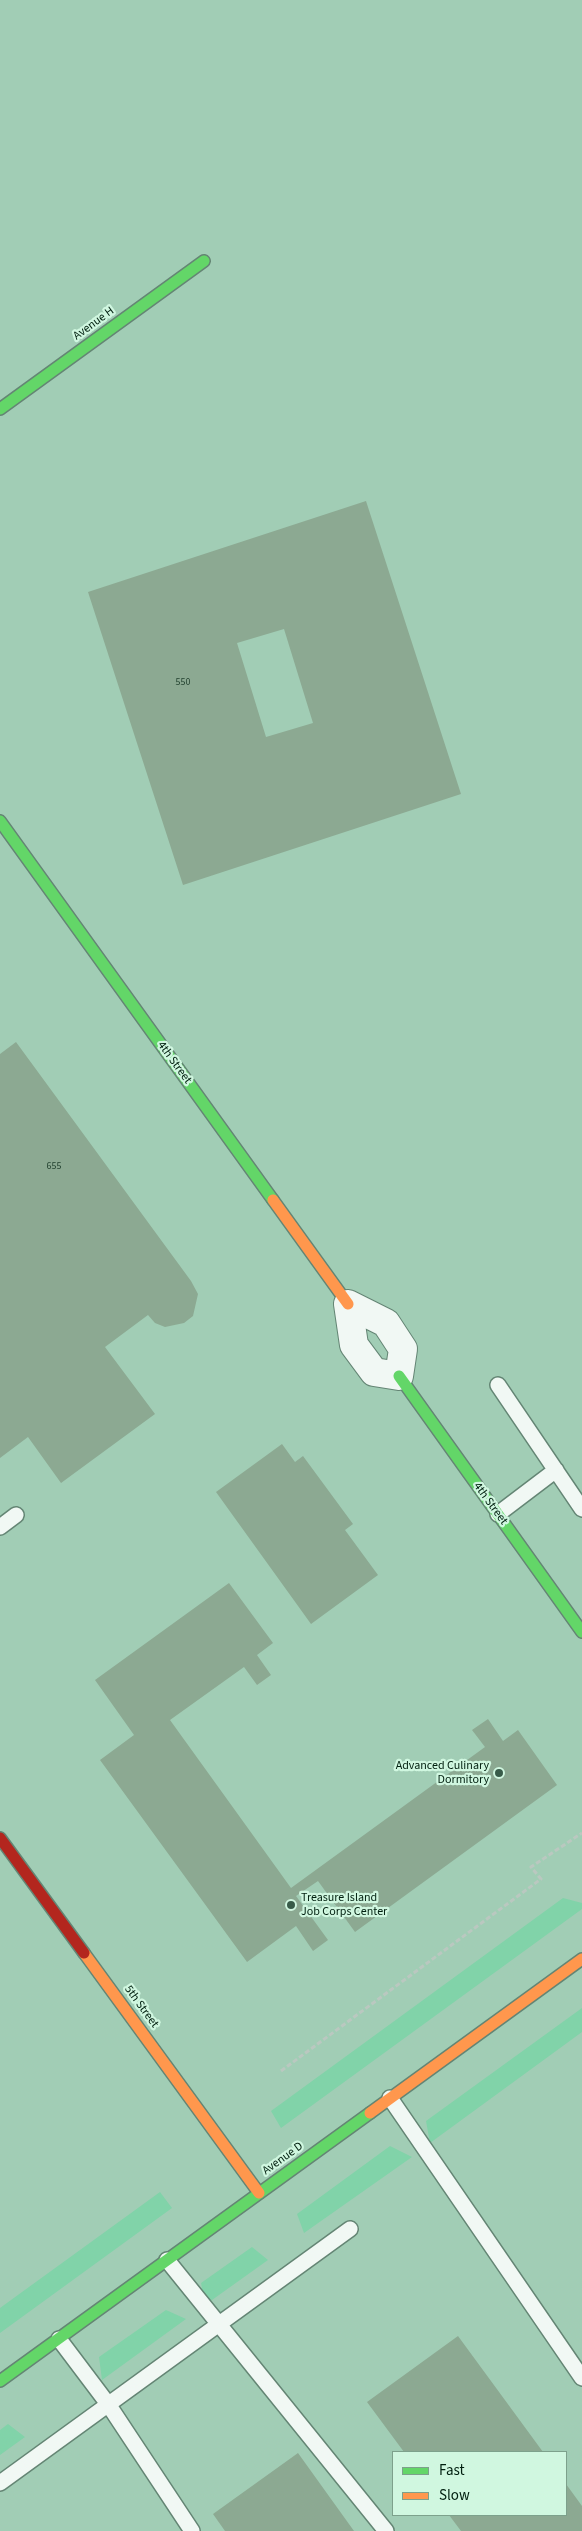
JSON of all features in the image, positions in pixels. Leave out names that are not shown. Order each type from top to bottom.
[{"type":"street","name":"Avenue H","points":[[0,409],[204,261]]},
{"type":"street","name":"4th Street","points":[[0,821],[348,1304],[354,1345],[374,1372],[399,1376]]},
{"type":"street","name":"4th Street","points":[[348,1304],[386,1323],[403,1349],[399,1376],[582,1632]]},
{"type":"street","name":"5th Street","points":[[0,1838],[259,2193]]},
{"type":"street","name":"Avenue D","points":[[0,2381],[582,1958]]},
{"type":"lane","points":[[498,1385],[582,1508]]},
{"type":"lane","points":[[498,1514],[556,1470]]},
{"type":"lane","points":[[0,1527],[16,1515]]},
{"type":"lane","points":[[390,2098],[582,2378]]},
{"type":"lane","points":[[0,2483],[350,2229]]},
{"type":"lane","points":[[167,2260],[386,2531]]},
{"type":"lane","points":[[59,2339],[108,2404],[192,2531]]},
{"type":"path","points":[[281,2070],[541,1879],[531,1867],[582,1833]]},
{"type":"green space","points":[[563,1898],[582,1903],[582,1909],[281,2128],[271,2111]]},
{"type":"green space","points":[[582,2008],[582,2032],[430,2143],[426,2121]]},
{"type":"green space","points":[[390,2146],[412,2157],[304,2233],[297,2214]]},
{"type":"green space","points":[[160,2192],[172,2208],[0,2333],[0,2308]]},
{"type":"green space","points":[[252,2247],[268,2260],[205,2305],[201,2283]]},
{"type":"green space","points":[[166,2310],[186,2319],[102,2380],[99,2357]]},
{"type":"green space","points":[[8,2424],[25,2437],[0,2455],[0,2430]]},
{"type":"building","points":[[366,501],[461,794],[183,885],[88,592]],"holes":[[[284,629],[313,723],[266,737],[237,643]]]},
{"type":"building","points":[[16,1042],[191,1281],[198,1294],[193,1316],[184,1323],[165,1327],[155,1323],[148,1315],[105,1347],[155,1414],[61,1483],[28,1437],[0,1458],[0,1054]]},
{"type":"building","points":[[282,1444],[295,1462],[303,1456],[353,1524],[345,1530],[378,1575],[311,1624],[216,1492]]},
{"type":"building","name":"Advanced Culinary Dormitory","points":[[229,1583],[273,1643],[257,1655],[271,1675],[257,1685],[244,1667],[170,1720],[291,1888],[485,1747],[472,1730],[488,1719],[503,1741],[518,1730],[557,1785],[355,1932],[318,1881],[296,1896],[328,1940],[313,1951],[296,1926],[247,1962],[100,1760],[134,1735],[95,1680]]},
{"type":"building","points":[[458,2336],[542,2451],[403,2451],[367,2402]]},
{"type":"building","points":[[298,2453],[354,2531],[225,2531],[213,2514]]},
{"type":"building","points":[[567,2485],[582,2506],[582,2531],[461,2531],[450,2516],[567,2516]]},
{"type":"traffic: fast","points":[[0,409],[204,261]]},
{"type":"traffic: fast","points":[[0,821],[273,1200]]},
{"type":"traffic: fast","points":[[399,1376],[582,1632]]},
{"type":"traffic: fast","points":[[0,2381],[370,2113]]},
{"type":"traffic: slow","points":[[273,1200],[348,1304]]},
{"type":"traffic: slow","points":[[84,1953],[259,2193]]},
{"type":"traffic: slow","points":[[370,2113],[582,1959]]},
{"type":"traffic: jam","points":[[0,1838],[84,1953]]},
{"type":"place","name":"Advanced Culinary Dormitory","points":[[499,1773]]},
{"type":"place","name":"Treasure Island Job Corps Center","points":[[291,1905]]}]
